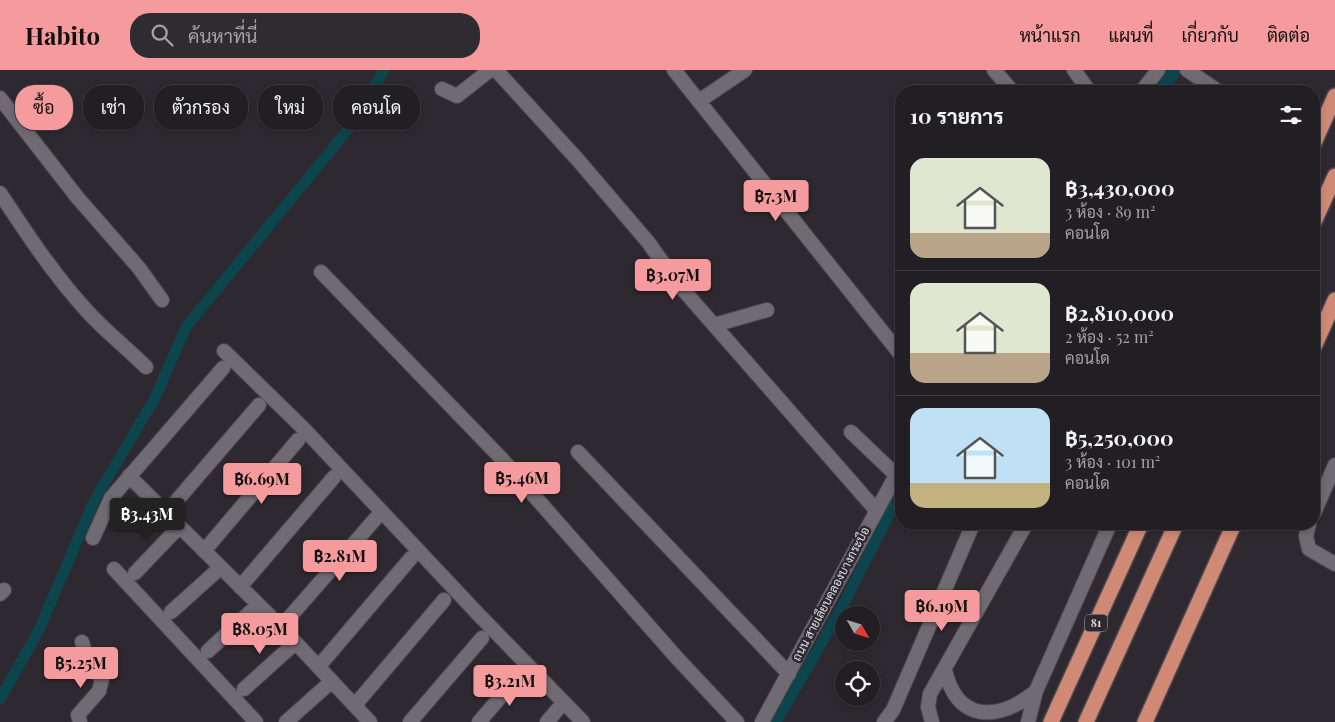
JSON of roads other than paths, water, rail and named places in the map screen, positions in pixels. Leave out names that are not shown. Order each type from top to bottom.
[{"type":"highway","points":[[1320,130],[1335,96]]},
{"type":"highway","points":[[1320,209],[1335,176]]},
{"type":"highway","points":[[1320,334],[1335,300]]},
{"type":"highway","name":"81","points":[[1051,722],[1138,530]]},
{"type":"highway","name":"81","points":[[1086,722],[1173,530]]},
{"type":"highway","points":[[1145,722],[1231,530]]},
{"type":"street","points":[[442,89],[457,96],[490,70]]},
{"type":"street","points":[[496,70],[585,167],[648,242],[678,284],[876,510]]},
{"type":"street","points":[[674,70],[895,347]]},
{"type":"street","points":[[699,101],[745,70]]},
{"type":"street","points":[[994,70],[1007,85]]},
{"type":"street","points":[[1074,70],[1085,85]]},
{"type":"street","points":[[1147,85],[1158,70]]},
{"type":"street","points":[[1187,70],[1209,85]]},
{"type":"street","points":[[0,98],[77,197],[139,268],[162,300]]},
{"type":"street","points":[[0,193],[44,260],[88,312],[146,367]]},
{"type":"street","points":[[321,272],[500,457],[677,658],[737,722]]},
{"type":"street","points":[[714,325],[767,310]]},
{"type":"street","points":[[224,351],[304,429],[479,615],[583,722]]},
{"type":"street","points":[[93,538],[105,508],[129,476],[223,368]]},
{"type":"street","points":[[166,513],[259,405]]},
{"type":"street","points":[[851,432],[895,467]]},
{"type":"street","points":[[204,551],[298,440]]},
{"type":"street","points":[[578,452],[789,674]]},
{"type":"street","points":[[1320,499],[1335,465]]},
{"type":"street","points":[[129,476],[319,666],[367,721]]},
{"type":"street","points":[[240,587],[334,477]]},
{"type":"street","name":"ถนน สายเลียบคลองบางกระบือ","points":[[762,722],[895,477]]},
{"type":"street","points":[[281,627],[376,518]]},
{"type":"street","points":[[135,573],[179,527]]},
{"type":"street","points":[[884,722],[894,710],[970,530]]},
{"type":"street","points":[[932,722],[929,701],[1023,530]]},
{"type":"street","points":[[1028,722],[1036,692],[1107,530]]},
{"type":"street","points":[[1308,530],[1306,542],[1309,549],[1335,564]]},
{"type":"street","points":[[319,666],[411,558]]},
{"type":"street","points":[[171,612],[220,568]]},
{"type":"street","points":[[114,569],[256,722]]},
{"type":"street","points":[[354,705],[444,600]]},
{"type":"street","points":[[208,650],[258,605]]},
{"type":"street","points":[[410,722],[482,638]]},
{"type":"street","points":[[80,722],[78,715],[80,711],[99,691],[102,679],[89,664],[82,642]]},
{"type":"street","points":[[244,689],[295,642]]},
{"type":"street","points":[[945,670],[948,686],[955,698],[966,708],[980,715],[995,717],[1009,712],[1036,692]]},
{"type":"street","points":[[479,722],[520,674]]},
{"type":"street","points":[[286,722],[332,681]]},
{"type":"street","points":[[547,722],[558,710]]},
{"type":"waterway","points":[[0,699],[39,630],[94,501],[155,398],[186,327],[350,127],[384,70]]},
{"type":"waterway","points":[[1160,85],[1172,70]]},
{"type":"waterway","points":[[776,722],[840,611],[895,503]]}]
